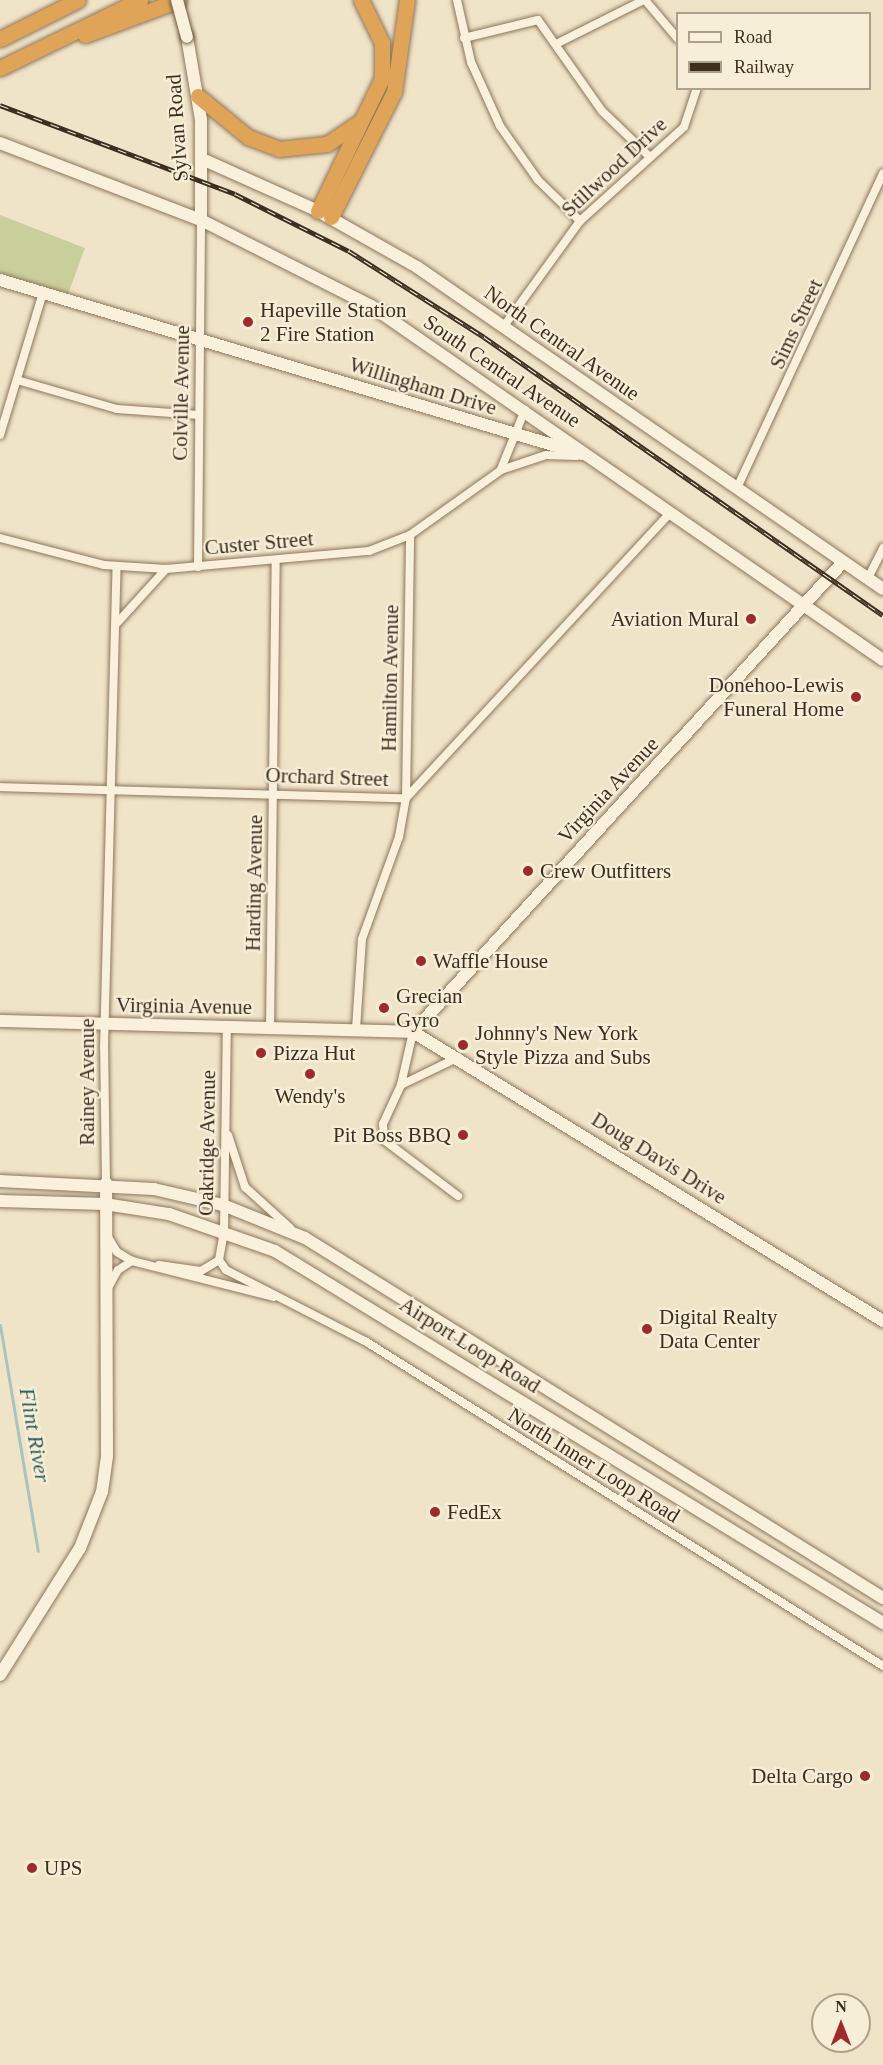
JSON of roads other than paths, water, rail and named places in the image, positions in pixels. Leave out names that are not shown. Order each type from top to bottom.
[{"type":"highway","points":[[0,39],[78,0]]},
{"type":"highway","points":[[0,68],[62,40],[140,0]]},
{"type":"highway","points":[[62,40],[111,29],[178,0]]},
{"type":"highway","points":[[324,214],[367,115],[384,61],[376,24],[361,0]]},
{"type":"highway","points":[[324,214],[394,92],[407,0]]},
{"type":"highway","points":[[198,96],[248,137],[279,149],[327,144],[367,115]]},
{"type":"main road","name":"Sylvan Road","points":[[178,0],[198,96],[202,159],[201,220]]},
{"type":"main road","name":"South Central Avenue","points":[[0,143],[201,220],[371,306],[593,457],[883,660]]},
{"type":"main road","name":"North Central Avenue","points":[[202,159],[324,214],[504,326],[883,588]]},
{"type":"main road","name":"Willingham Drive","points":[[0,280],[593,457]]},
{"type":"main road","name":"Virginia Avenue","points":[[0,1021],[413,1032],[843,562]]},
{"type":"main road","name":"Doug Davis Drive","points":[[413,1032],[459,1057],[883,1321]]},
{"type":"main road","name":"Airport Loop Road","points":[[0,1181],[106,1183],[223,1205],[305,1238],[883,1598]]},
{"type":"main road","name":"Rainey Avenue","points":[[0,1675],[86,1538],[106,1467],[106,1183]]},
{"type":"main road","name":"Airport Loop Road","points":[[0,1201],[105,1204],[169,1214],[224,1231],[317,1273],[883,1623]]},
{"type":"street","points":[[457,0],[464,38],[500,126],[538,180],[580,220]]},
{"type":"street","points":[[558,43],[644,0],[676,37]]},
{"type":"street","points":[[464,38],[538,20],[558,43],[602,111],[649,156]]},
{"type":"street","name":"Stillwood Drive","points":[[504,326],[580,220],[684,127],[695,90]]},
{"type":"street","name":"Sims Street","points":[[737,488],[883,173]]},
{"type":"street","name":"Colville Avenue","points":[[198,567],[201,220]]},
{"type":"street","points":[[0,435],[43,293]]},
{"type":"street","points":[[17,380],[117,409],[199,415]]},
{"type":"street","points":[[501,470],[525,410]]},
{"type":"street","name":"Custer Street","points":[[0,538],[117,567],[166,569],[369,550],[410,535],[501,470],[546,455],[593,457]]},
{"type":"street","name":"Orchard Street","points":[[0,787],[406,798],[671,512]]},
{"type":"street","name":"Hamilton Avenue","points":[[356,1029],[362,939],[399,837],[406,798],[410,535]]},
{"type":"street","points":[[868,578],[883,548]]},
{"type":"street","name":"Harding Avenue","points":[[270,1027],[276,560]]},
{"type":"street","name":"Rainey Avenue","points":[[106,1183],[106,1023],[117,567]]},
{"type":"street","points":[[116,623],[135,597],[166,569]]},
{"type":"street","name":"Oakridge Avenue","points":[[219,1260],[224,1231],[227,1026]]},
{"type":"street","points":[[413,1032],[401,1085],[383,1124],[384,1140],[458,1196]]},
{"type":"street","points":[[401,1085],[459,1057]]},
{"type":"street","name":"Airport Loop Road","points":[[225,1116],[232,1157],[245,1187],[267,1211],[305,1238]]},
{"type":"street","name":"North Inner Loop Road","points":[[105,1228],[117,1252],[132,1261],[216,1286],[284,1299]]},
{"type":"street","points":[[106,1294],[118,1270],[132,1261],[201,1271],[219,1260]]},
{"type":"street","name":"North Inner Loop Road","points":[[219,1260],[226,1270],[366,1341],[883,1666]]},
{"type":"waterway","name":"Flint River","points":[[0,1325],[38,1551]]},
{"type":"railway","points":[[0,105],[235,194],[349,251],[484,337],[883,615]]},
{"type":"place","name":"Hapeville Station 2 Fire Station","points":[[248,322]]},
{"type":"place","name":"Aviation Mural","points":[[751,619]]},
{"type":"place","name":"Donehoo-Lewis Funeral Home","points":[[856,697]]},
{"type":"place","name":"Crew Outfitters","points":[[528,871]]},
{"type":"place","name":"Waffle House","points":[[421,961]]},
{"type":"place","name":"Grecian Gyro","points":[[384,1008]]},
{"type":"place","name":"Johnny's New York Style Pizza and Subs","points":[[463,1045]]},
{"type":"place","name":"Pizza Hut","points":[[261,1053]]},
{"type":"place","name":"Wendy's","points":[[310,1074]]},
{"type":"place","name":"Pit Boss BBQ","points":[[463,1135]]},
{"type":"place","name":"Digital Realty Data Center","points":[[647,1329]]},
{"type":"place","name":"FedEx","points":[[435,1512]]},
{"type":"place","name":"Delta Cargo","points":[[865,1776]]},
{"type":"place","name":"UPS","points":[[32,1868]]}]
